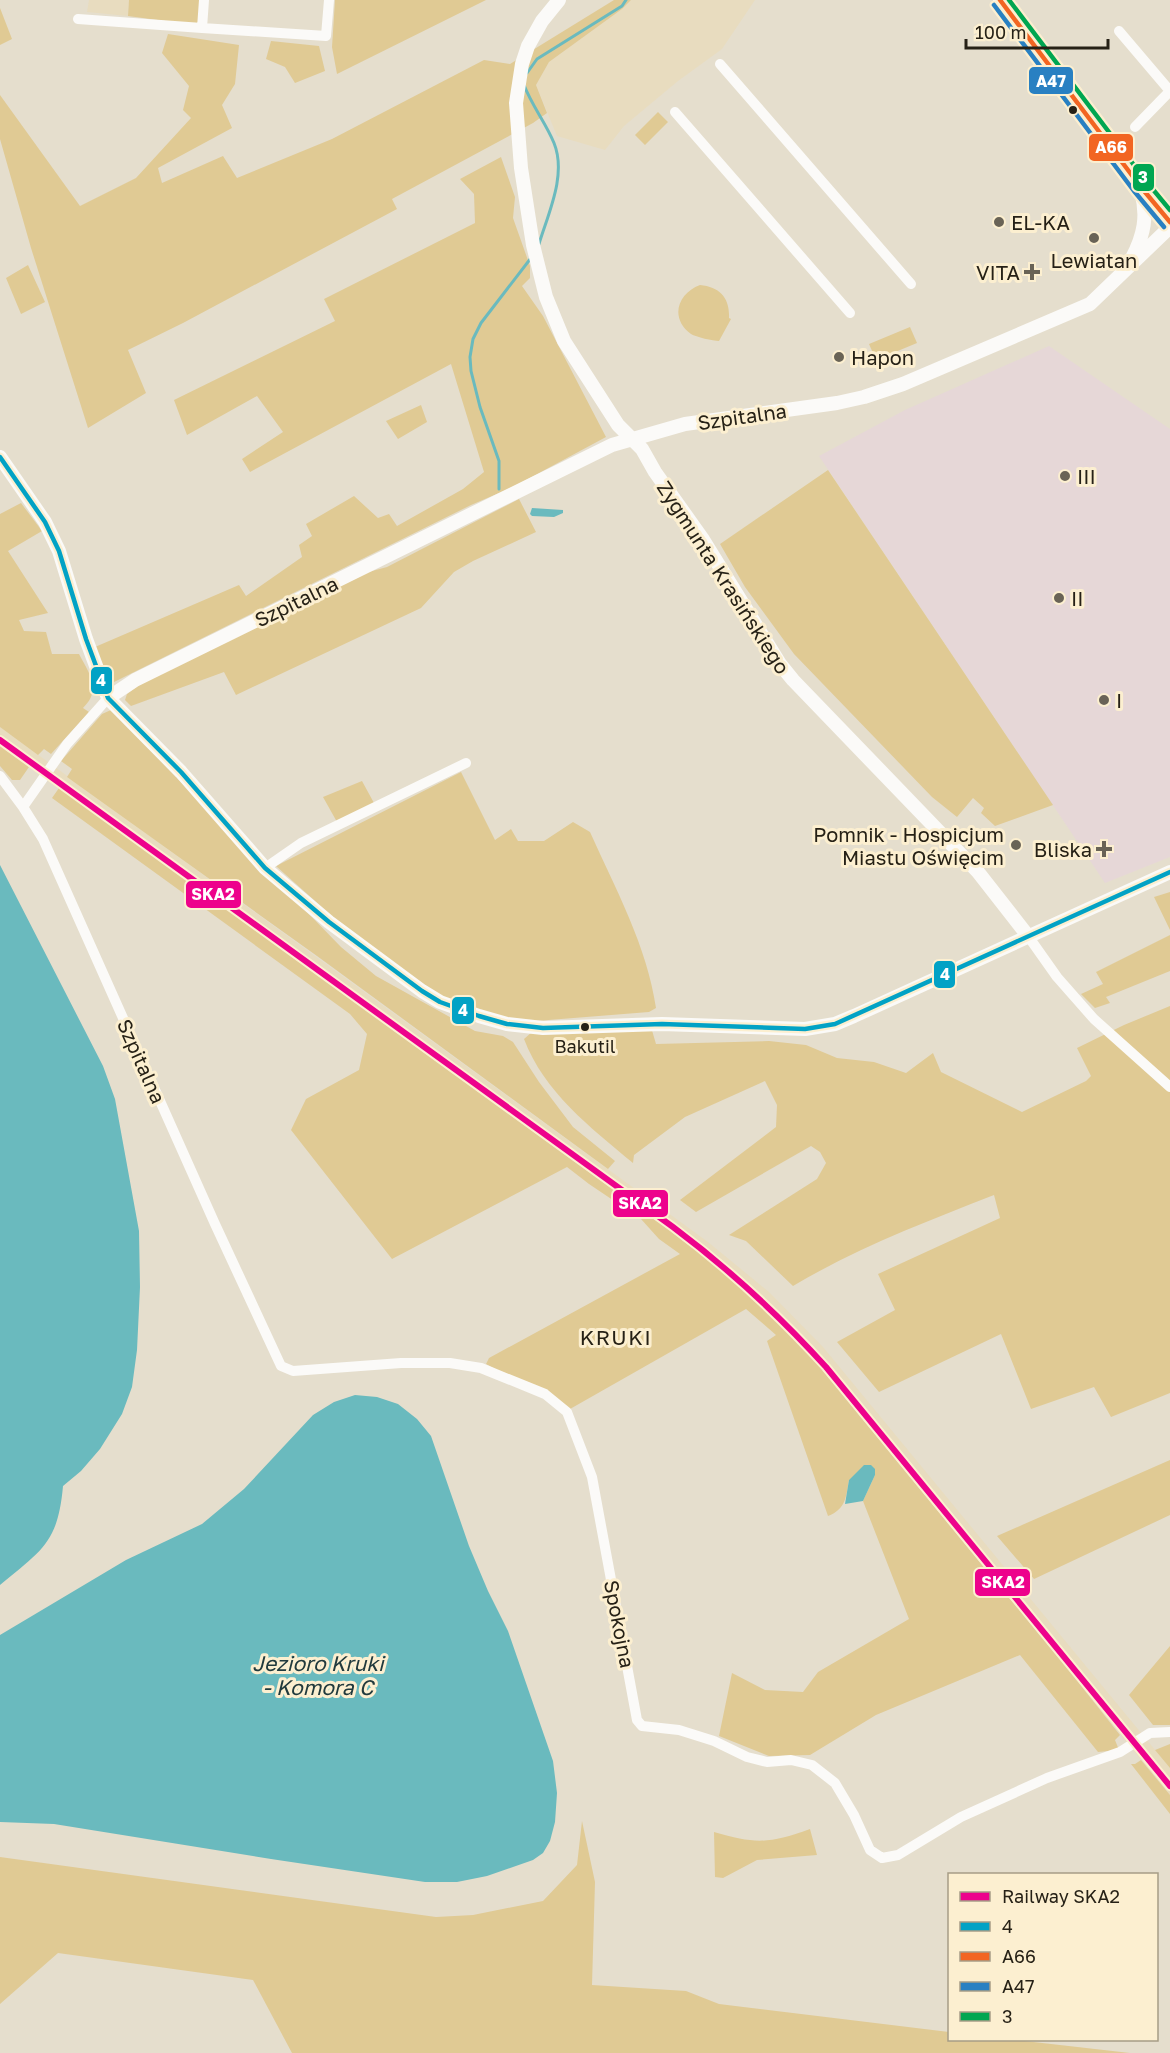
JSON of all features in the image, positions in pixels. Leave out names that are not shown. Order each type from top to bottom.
[{"type":"street","points":[[202,28],[204,0]]},
{"type":"street","points":[[78,19],[326,36],[329,0]]},
{"type":"street","name":"Zygmunta Krasińskiego","points":[[559,0],[542,21],[528,46],[522,64],[516,103],[521,168],[533,245],[546,297],[564,341],[618,425],[642,449],[702,538],[780,664],[978,872],[1057,977],[1094,1019],[1170,1087]]},
{"type":"street","points":[[1000,0],[1140,186],[1170,222]]},
{"type":"street","points":[[1119,32],[1170,91],[1135,127]]},
{"type":"street","points":[[720,64],[911,284]]},
{"type":"street","points":[[675,112],[850,314]]},
{"type":"street","points":[[1124,273],[1145,228],[1144,200],[1140,186]]},
{"type":"street","name":"Szpitalna","points":[[281,1366],[43,839],[23,807],[67,744],[108,698],[135,680],[612,445],[685,424],[837,403],[903,384],[1090,304],[1170,227]]},
{"type":"street","points":[[0,456],[45,522],[59,551],[86,639],[108,698],[182,771],[265,868],[329,922],[422,991],[462,1011],[496,1021],[562,1028],[662,1024],[819,1028],[854,1016],[1170,872]]},
{"type":"street","points":[[265,868],[301,843],[466,763]]},
{"type":"street","points":[[0,776],[23,807]]},
{"type":"street","name":"Spokojna","points":[[281,1366],[293,1371],[401,1363],[450,1362],[481,1368],[545,1394],[567,1412],[592,1477],[638,1720],[642,1726],[686,1732],[714,1741],[747,1757],[767,1762],[791,1760],[812,1765],[835,1784],[854,1815],[870,1850],[882,1858],[898,1855],[961,1817],[1047,1778],[1120,1752],[1150,1733],[1170,1732]]},
{"type":"shaded area","points":[[89,0],[129,0],[128,16],[87,12]]},
{"type":"shaded area","points":[[129,0],[201,0],[200,20],[195,25],[128,16]]},
{"type":"shaded area","points":[[335,0],[486,0],[337,74],[332,47]]},
{"type":"shaded area","points":[[614,0],[631,0],[549,62],[536,85],[547,113],[533,123],[392,199],[397,209],[128,350],[146,393],[88,428],[31,248],[0,139],[0,95],[80,206],[136,178],[191,118],[183,110],[189,86],[162,53],[168,34],[239,45],[235,84],[222,105],[232,128],[158,168],[162,183],[223,156],[237,178],[332,139],[484,60],[510,64]]},
{"type":"shaded area","points":[[631,0],[755,0],[722,49],[678,81],[624,126],[605,150],[557,136],[536,85],[549,62]]},
{"type":"shaded area","points":[[0,8],[12,39],[0,45]]},
{"type":"shaded area","points":[[271,41],[319,46],[325,71],[295,83],[285,67],[266,59]]},
{"type":"shaded area","points":[[658,112],[668,122],[645,145],[635,135]]},
{"type":"shaded area","points":[[501,157],[515,197],[513,218],[530,266],[530,278],[522,286],[543,316],[606,437],[513,487],[471,505],[108,685],[95,647],[239,585],[246,596],[302,557],[299,545],[312,536],[306,524],[354,496],[378,518],[389,514],[397,526],[463,489],[484,472],[451,364],[250,472],[242,459],[283,432],[257,396],[187,435],[174,400],[335,321],[324,299],[475,223],[474,194],[460,179]]},
{"type":"shaded area","points":[[28,265],[45,302],[21,314],[6,278]]},
{"type":"shaded area","points":[[700,285],[713,288],[726,299],[731,319],[719,341],[691,334],[680,321],[678,314],[682,300],[692,289]]},
{"type":"shaded area","points":[[910,327],[917,343],[876,360],[869,344]]},
{"type":"shaded area","points":[[1049,346],[1170,429],[1170,857],[1105,883],[819,456],[905,410]]},
{"type":"shaded area","points":[[421,405],[427,422],[398,439],[386,421]]},
{"type":"shaded area","points":[[828,470],[1053,805],[995,826],[981,813],[984,808],[973,798],[957,817],[932,797],[794,654],[745,587],[720,544]]},
{"type":"shaded area","points":[[519,499],[536,532],[454,572],[421,608],[236,695],[224,672],[131,706],[125,700],[127,694],[142,683],[361,574],[387,567]]},
{"type":"shaded area","points":[[21,503],[42,531],[8,551],[48,613],[19,620],[24,631],[46,632],[52,654],[79,654],[90,675],[93,688],[89,701],[83,708],[89,712],[51,754],[44,749],[38,755],[0,727],[0,514]]},
{"type":"shaded area","points":[[111,710],[341,947],[376,976],[475,1031],[503,1036],[513,1042],[539,1082],[573,1127],[615,1161],[608,1169],[67,777],[72,769],[61,761],[102,714]]},
{"type":"shaded area","points":[[0,727],[708,1242],[769,1292],[823,1347],[1170,1768],[1170,1795],[815,1361],[783,1326],[719,1268],[0,746]]},
{"type":"shaded area","points":[[0,746],[29,767],[20,780],[12,780],[0,766]]},
{"type":"shaded area","points":[[461,772],[495,840],[511,829],[518,841],[544,841],[573,822],[590,832],[638,940],[652,985],[656,1008],[649,1012],[498,1024],[413,989],[276,866]]},
{"type":"shaded area","points":[[362,781],[374,803],[337,822],[323,797]]},
{"type":"shaded area","points":[[59,788],[670,1231],[752,1296],[815,1361],[1078,1682],[1120,1735],[1115,1740],[1119,1750],[1098,1752],[1020,1655],[876,1715],[810,1755],[769,1756],[719,1736],[732,1673],[765,1690],[803,1692],[818,1672],[909,1619],[863,1501],[875,1475],[849,1480],[842,1506],[828,1516],[767,1341],[776,1335],[746,1309],[570,1409],[486,1364],[489,1358],[680,1254],[659,1239],[641,1219],[567,1167],[392,1259],[291,1130],[306,1099],[359,1070],[367,1034],[350,1014],[52,798]]},
{"type":"shaded area","points":[[1170,892],[1170,930],[1154,897]]},
{"type":"shaded area","points":[[1170,935],[1170,971],[1106,997],[1110,1003],[1095,1008],[1081,994],[1103,984],[1096,972]]},
{"type":"shaded area","points":[[1170,1006],[1170,1393],[1111,1417],[1094,1387],[1031,1409],[1001,1334],[879,1392],[837,1342],[895,1310],[878,1274],[1000,1218],[994,1195],[867,1248],[793,1286],[746,1241],[729,1235],[817,1179],[826,1163],[820,1152],[811,1146],[696,1212],[680,1200],[776,1127],[777,1105],[765,1081],[685,1117],[634,1155],[633,1163],[570,1108],[544,1076],[524,1039],[532,1032],[651,1027],[656,1044],[769,1041],[806,1045],[837,1058],[874,1062],[906,1073],[933,1053],[941,1072],[1022,1112],[1086,1081],[1091,1076],[1077,1048]]},
{"type":"shaded area","points":[[1170,1460],[1170,1515],[1034,1579],[997,1536]]},
{"type":"shaded area","points":[[1170,1646],[1170,1725],[1153,1725],[1129,1695]]},
{"type":"shaded area","points":[[1170,1744],[1170,1768],[1155,1750]]},
{"type":"shaded area","points":[[1141,1760],[1170,1795],[1170,1814],[1131,1764]]},
{"type":"shaded area","points":[[582,1821],[595,1882],[592,1985],[686,1991],[719,2004],[948,2032],[948,2041],[1025,2041],[1130,2053],[292,2053],[253,1980],[58,1953],[0,2004],[0,1857],[436,1917],[473,1915],[543,1901],[577,1865]]},
{"type":"shaded area","points":[[810,1829],[817,1855],[757,1860],[723,1878],[715,1877],[714,1832],[741,1839],[762,1841]]},
{"type":"water","points":[[532,508],[563,510],[563,513],[554,517],[532,516],[530,514]]},
{"type":"water","points":[[0,865],[103,1066],[115,1099],[139,1231],[140,1287],[137,1350],[132,1387],[122,1414],[100,1449],[81,1471],[63,1486],[57,1521],[45,1544],[27,1563],[0,1585]]},
{"type":"water","name":"Jezioro Kruki - Komora C","points":[[355,1395],[377,1397],[398,1404],[417,1419],[431,1436],[469,1546],[508,1631],[553,1761],[557,1793],[555,1822],[550,1841],[543,1853],[533,1860],[487,1876],[457,1882],[425,1882],[54,1824],[0,1822],[0,1635],[126,1560],[202,1524],[244,1489],[313,1415],[334,1402]]},
{"type":"water","points":[[864,1465],[871,1465],[875,1469],[875,1475],[863,1501],[845,1504],[849,1480]]},
{"type":"waterway","points":[[527,73],[537,59],[622,6],[626,0]]},
{"type":"waterway","points":[[524,85],[551,136],[557,155],[555,194],[539,244]]},
{"type":"waterway","points":[[499,489],[499,461],[480,407],[470,357],[473,339],[481,323],[531,258]]},
{"type":"rail line","name":"SKA2","points":[[0,740],[673,1227],[753,1293],[826,1367],[1170,1786]]},
{"type":"transit line","name":"A66","points":[[1000,0],[1140,186],[1170,222]]},
{"type":"transit line","name":"3","points":[[1009,0],[1170,210]]},
{"type":"transit line","name":"A47","points":[[994,5],[1134,191],[1164,227]]},
{"type":"transit line","name":"4","points":[[0,457],[45,522],[59,551],[86,639],[108,698],[181,772],[265,868],[329,922],[422,991],[440,1002],[479,1016],[507,1024],[543,1028],[662,1024],[805,1029],[835,1024],[1170,872]]},
{"type":"place","name":"EL-KA","points":[[999,222]]},
{"type":"place","name":"Lewiatan","points":[[1094,238]]},
{"type":"place","name":"VITA","points":[[1032,272]]},
{"type":"place","name":"Hapon","points":[[839,357]]},
{"type":"place","name":"III","points":[[1065,476]]},
{"type":"place","name":"II","points":[[1059,598]]},
{"type":"place","name":"I","points":[[1104,700]]},
{"type":"place","name":"Pomnik - Hospicjum Miastu Oświęcim","points":[[1016,845]]},
{"type":"place","name":"Bliska","points":[[1104,849]]},
{"type":"place","name":"Bakutil","points":[[585,1027]]},
{"type":"district","name":"KRUKI","points":[[616,1337]]}]
